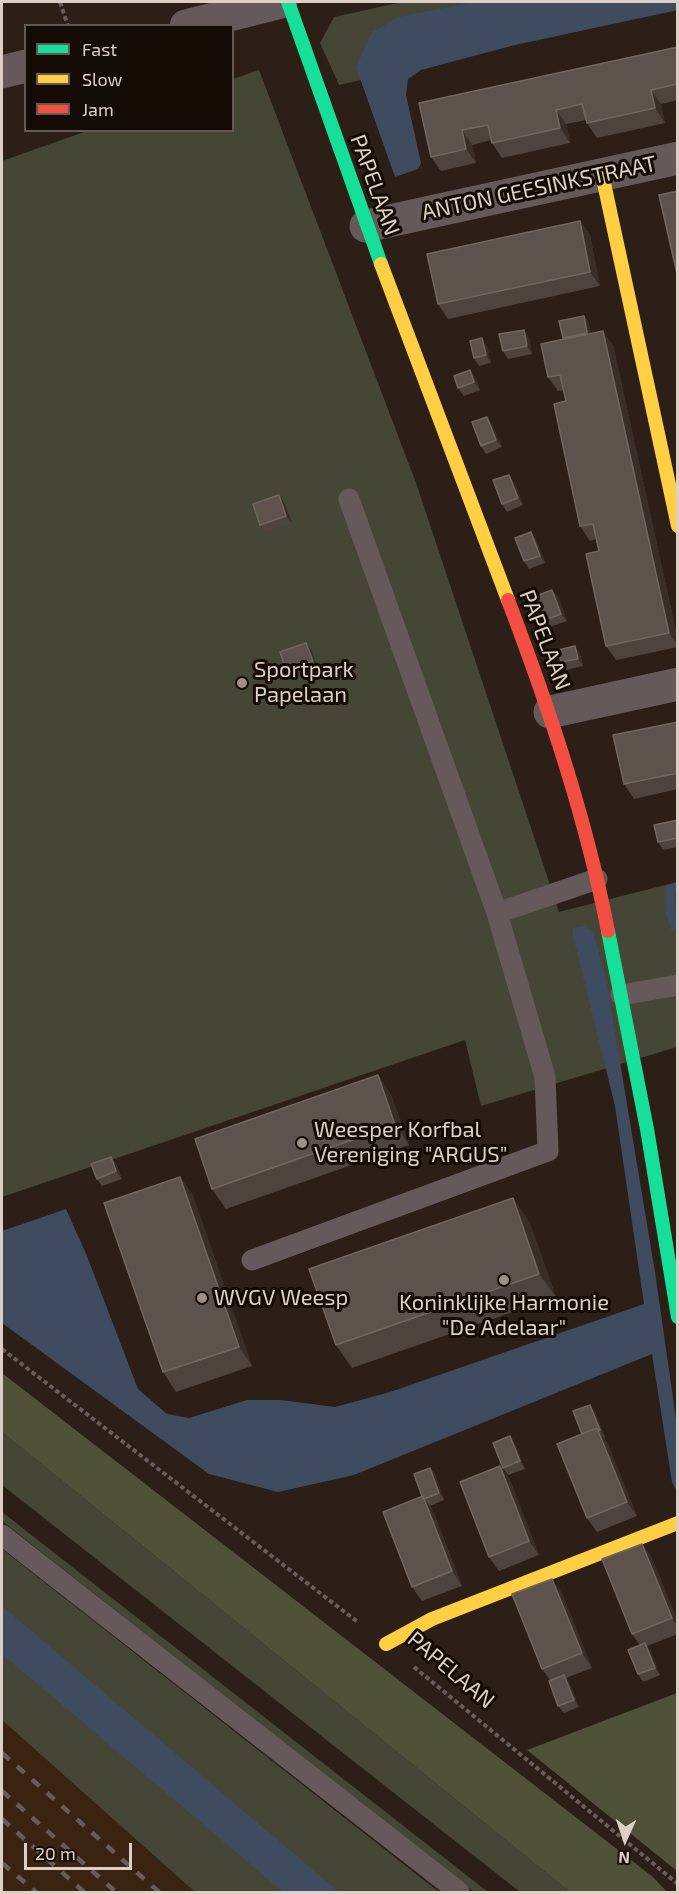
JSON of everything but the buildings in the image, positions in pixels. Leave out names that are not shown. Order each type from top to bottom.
[{"type":"street","points":[[194,24],[281,2]]},
{"type":"street","name":"PAPELAAN","points":[[288,2],[366,226],[550,712],[597,879],[647,1129],[678,1317]]},
{"type":"street","points":[[2,72],[24,66]]},
{"type":"street","name":"ANTON GEESINKSTRAAT","points":[[366,226],[678,158]]},
{"type":"street","points":[[602,174],[678,526]]},
{"type":"street","points":[[550,712],[678,684]]},
{"type":"street","name":"PAPELAAN","points":[[386,1644],[432,1619],[678,1523]]},
{"type":"lane","points":[[252,1260],[548,1151],[545,1077],[496,913],[349,499]]},
{"type":"lane","points":[[496,913],[597,879]]},
{"type":"lane","points":[[621,995],[678,985]]},
{"type":"lane","points":[[2,1534],[459,1893]]},
{"type":"path","points":[[60,2],[67,24]]},
{"type":"path","points":[[2,1349],[386,1644]]},
{"type":"path","name":"PAPELAAN","points":[[386,1644],[678,1884]]},
{"type":"shaded area","points":[[2,1720],[195,1892],[2,1892]]},
{"type":"green space","points":[[402,2],[561,2],[504,47],[339,85],[320,43],[334,17]]},
{"type":"green space","name":"Sportpark Papelaan","points":[[259,70],[416,483],[559,912],[677,882],[677,1047],[481,1106],[465,1040],[2,1197],[2,161],[84,132],[234,132],[234,79]]},
{"type":"green space","points":[[2,1373],[653,1877],[667,1892],[570,1892],[2,1432]]},
{"type":"green space","points":[[2,1432],[570,1892],[520,1892],[2,1485]]},
{"type":"green space","points":[[2,1512],[488,1892],[474,1892],[2,1521]]},
{"type":"green space","points":[[2,1549],[439,1892],[195,1892],[2,1720]]},
{"type":"green space","points":[[677,1693],[677,1871],[527,1750]]},
{"type":"water","points":[[474,2],[677,2],[678,10],[515,45],[421,70],[408,79],[406,95],[421,163],[418,169],[395,177],[356,67],[372,32],[399,17]]},
{"type":"water","points":[[677,882],[674,902],[677,927],[672,932],[666,914],[665,887]]},
{"type":"water","points":[[584,926],[593,931],[606,978],[655,1272],[677,1426],[677,1492],[672,1482],[652,1354],[354,1475],[278,1492],[209,1474],[2,1323],[2,1231],[66,1209],[87,1256],[138,1389],[167,1414],[189,1418],[247,1400],[280,1400],[335,1407],[390,1392],[644,1304],[615,1106],[573,936],[572,928]]},
{"type":"water","points":[[2,1606],[339,1892],[283,1892],[2,1654]]},
{"type":"railway","points":[[2,1753],[159,1892]]},
{"type":"railway","points":[[2,1791],[116,1892]]},
{"type":"railway","points":[[2,1819],[84,1892]]},
{"type":"railway","points":[[2,1863],[36,1892]]},
{"type":"traffic: fast","points":[[288,2],[381,264]]},
{"type":"traffic: fast","points":[[608,931],[647,1129],[678,1317]]},
{"type":"traffic: slow","points":[[602,174],[678,526]]},
{"type":"traffic: slow","points":[[381,264],[508,600]]},
{"type":"traffic: slow","points":[[386,1644],[432,1619],[678,1523]]},
{"type":"traffic: jam","points":[[508,600],[538,681],[578,805],[608,931]]},
{"type":"place","name":"Sportpark Papelaan","points":[[242,683]]},
{"type":"place","name":"Weesper Korfbal Vereniging \"ARGUS\"","points":[[302,1143]]},
{"type":"place","name":"Koninklijke Harmonie \"De Adelaar\"","points":[[504,1280]]},
{"type":"place","name":"WVGV Weesp","points":[[202,1298]]}]
